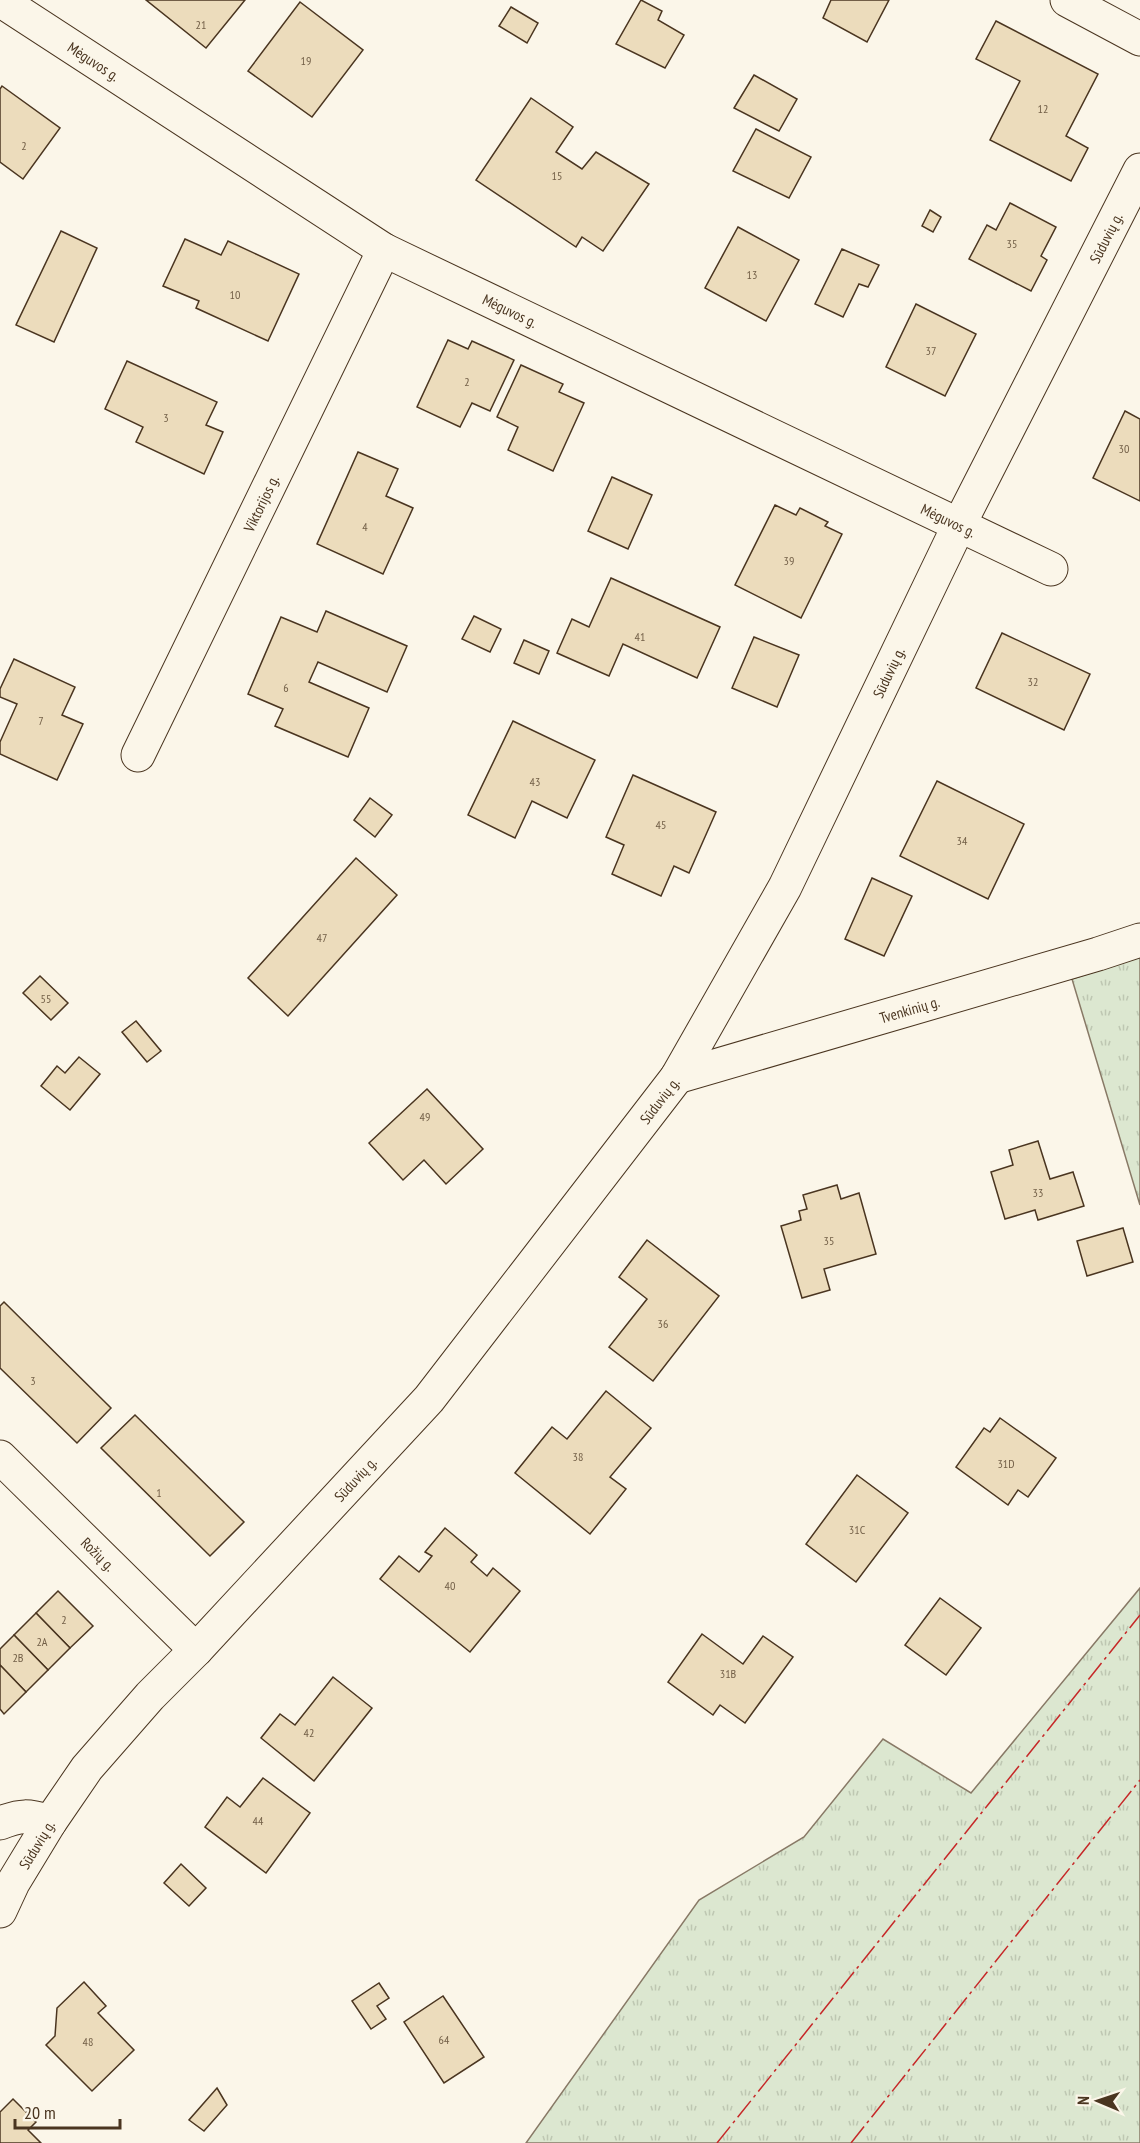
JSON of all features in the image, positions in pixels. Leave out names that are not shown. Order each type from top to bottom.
[{"type":"street","name":"Mėguvos g.","points":[[0,0],[384,250],[1051,568]]},
{"type":"street","points":[[1067,0],[1140,39]]},
{"type":"street","name":"Sūduvių g.","points":[[0,1911],[13,1883],[50,1822],[87,1768],[150,1696],[196,1650],[429,1399],[677,1077],[785,887],[958,525],[1140,170]]},
{"type":"street","name":"Viktorijos g.","points":[[138,755],[384,250]]},
{"type":"street","name":"Tvenkinių g.","points":[[677,1077],[1140,940]]},
{"type":"street","name":"Rožių g.","points":[[0,1457],[196,1650]]},
{"type":"street","points":[[0,1823],[18,1816],[31,1816],[50,1822]]},
{"type":"green space","points":[[1140,957],[1140,1205],[1072,979]]},
{"type":"green space","points":[[1140,1588],[1140,2143],[526,2143],[699,1900],[804,1837],[883,1739],[971,1793]]},
{"type":"building","points":[[146,0],[245,0],[206,48]]},
{"type":"building","points":[[641,0],[662,11],[658,20],[684,35],[665,68],[616,44]]},
{"type":"building","points":[[831,0],[889,0],[867,42],[823,18]]},
{"type":"building","points":[[300,2],[363,50],[312,117],[248,71]]},
{"type":"building","points":[[511,7],[538,23],[527,43],[499,26]]},
{"type":"building","points":[[996,21],[1098,74],[1066,136],[1088,148],[1071,181],[990,140],[1020,81],[976,59]]},
{"type":"building","points":[[754,75],[797,99],[779,131],[734,108]]},
{"type":"building","points":[[2,86],[60,128],[23,179],[0,162],[0,89]]},
{"type":"building","points":[[531,98],[573,127],[556,152],[582,169],[596,152],[649,184],[603,251],[582,237],[576,247],[476,180]]},
{"type":"building","points":[[756,129],[811,157],[789,198],[733,171]]},
{"type":"building","points":[[1010,203],[1056,227],[1041,256],[1047,260],[1031,291],[969,259],[987,225],[996,230]]},
{"type":"building","points":[[930,210],[941,217],[933,232],[922,226]]},
{"type":"building","points":[[738,227],[799,260],[766,321],[705,288]]},
{"type":"building","points":[[61,231],[97,248],[54,342],[16,325]]},
{"type":"building","points":[[185,239],[221,255],[228,241],[299,274],[268,341],[196,308],[199,301],[163,286]]},
{"type":"building","points":[[842,249],[879,265],[868,287],[859,284],[843,317],[815,304]]},
{"type":"building","points":[[916,304],[976,334],[945,396],[886,367]]},
{"type":"building","points":[[448,340],[468,349],[472,341],[514,360],[490,411],[472,403],[460,427],[417,407]]},
{"type":"building","points":[[127,361],[217,402],[206,425],[223,432],[204,474],[136,442],[143,427],[105,409]]},
{"type":"building","points":[[521,365],[563,384],[559,392],[584,403],[553,471],[508,450],[518,427],[497,417]]},
{"type":"building","points":[[1125,411],[1140,419],[1140,501],[1093,478]]},
{"type":"building","points":[[358,452],[398,469],[386,496],[413,508],[383,574],[317,544]]},
{"type":"building","points":[[612,477],[652,495],[628,549],[588,531]]},
{"type":"building","points":[[775,505],[796,515],[800,508],[828,522],[825,526],[842,534],[801,618],[735,585]]},
{"type":"building","points":[[611,578],[720,627],[697,678],[623,644],[609,676],[557,653],[572,619],[589,627]]},
{"type":"building","points":[[326,611],[407,646],[387,692],[318,662],[309,682],[369,708],[348,757],[275,726],[283,709],[248,694],[281,617],[317,632]]},
{"type":"building","points":[[474,616],[501,629],[490,652],[462,639]]},
{"type":"building","points":[[1002,633],[1090,674],[1064,730],[976,688]]},
{"type":"building","points":[[754,637],[799,655],[777,707],[732,688]]},
{"type":"building","points":[[524,640],[549,651],[539,674],[514,663]]},
{"type":"building","points":[[14,659],[75,687],[62,715],[83,724],[57,780],[0,754],[0,742],[17,704],[0,697],[0,689]]},
{"type":"building","points":[[513,721],[595,760],[567,818],[532,801],[515,838],[468,815]]},
{"type":"building","points":[[633,775],[716,812],[689,873],[674,866],[661,896],[612,874],[624,845],[606,837]]},
{"type":"building","points":[[937,781],[1024,824],[988,899],[900,856]]},
{"type":"building","points":[[370,798],[392,815],[375,837],[354,820]]},
{"type":"building","points":[[356,858],[397,895],[288,1016],[248,978]]},
{"type":"building","points":[[872,878],[912,896],[884,956],[845,939]]},
{"type":"building","points":[[40,976],[68,1003],[51,1020],[23,993]]},
{"type":"building","points":[[136,1021],[161,1051],[147,1062],[122,1032]]},
{"type":"building","points":[[79,1057],[100,1074],[70,1110],[41,1086],[57,1066],[65,1073]]},
{"type":"building","points":[[427,1089],[483,1149],[446,1184],[424,1160],[403,1180],[369,1143]]},
{"type":"building","points":[[1038,1141],[1050,1179],[1073,1172],[1084,1206],[1038,1220],[1035,1210],[1005,1219],[991,1172],[1013,1165],[1009,1150]]},
{"type":"building","points":[[837,1185],[841,1199],[859,1193],[876,1254],[824,1269],[830,1290],[802,1298],[781,1226],[801,1220],[799,1211],[807,1209],[803,1195]]},
{"type":"building","points":[[1123,1228],[1133,1262],[1087,1276],[1077,1241]]},
{"type":"building","points":[[647,1240],[719,1296],[653,1381],[609,1347],[647,1299],[619,1277]]},
{"type":"building","points":[[4,1302],[111,1408],[77,1443],[0,1368],[0,1306]]},
{"type":"building","points":[[606,1391],[651,1428],[610,1477],[626,1489],[590,1534],[515,1473],[552,1427],[567,1439]]},
{"type":"building","points":[[135,1415],[244,1522],[210,1556],[101,1448]]},
{"type":"building","points":[[1000,1418],[1056,1458],[1028,1497],[1018,1490],[1008,1505],[956,1467],[984,1428],[990,1432]]},
{"type":"building","points":[[857,1475],[908,1513],[856,1582],[806,1544]]},
{"type":"building","points":[[445,1528],[477,1555],[471,1562],[487,1576],[493,1568],[520,1591],[470,1652],[380,1579],[399,1556],[419,1572],[432,1556],[425,1552]]},
{"type":"building","points":[[58,1591],[93,1626],[70,1648],[36,1613]]},
{"type":"building","points":[[940,1598],[981,1628],[946,1675],[905,1645]]},
{"type":"building","points":[[36,1613],[70,1648],[48,1670],[14,1635]]},
{"type":"building","points":[[702,1634],[743,1664],[763,1636],[793,1657],[745,1723],[720,1705],[713,1715],[668,1682]]},
{"type":"building","points":[[14,1635],[48,1670],[26,1692],[0,1665],[0,1649]]},
{"type":"building","points":[[0,1665],[26,1692],[4,1714],[0,1709]]},
{"type":"building","points":[[333,1677],[372,1708],[314,1781],[261,1738],[280,1714],[295,1725]]},
{"type":"building","points":[[263,1778],[310,1813],[266,1873],[205,1827],[227,1797],[240,1807]]},
{"type":"building","points":[[181,1864],[206,1888],[189,1906],[164,1883]]},
{"type":"building","points":[[84,1982],[106,2006],[98,2013],[134,2050],[92,2091],[46,2045],[55,2036],[57,2008]]},
{"type":"building","points":[[379,1983],[389,1998],[377,2006],[386,2019],[371,2029],[352,2001]]},
{"type":"building","points":[[443,1996],[484,2057],[444,2083],[404,2022]]},
{"type":"building","points":[[217,2088],[227,2105],[204,2131],[189,2120]]},
{"type":"building","points":[[13,2099],[36,2122],[28,2130],[41,2143],[0,2143],[0,2112]]},
{"type":"power","points":[[717,2143],[1140,1615]]},
{"type":"power","points":[[851,2143],[1140,1780]]}]
